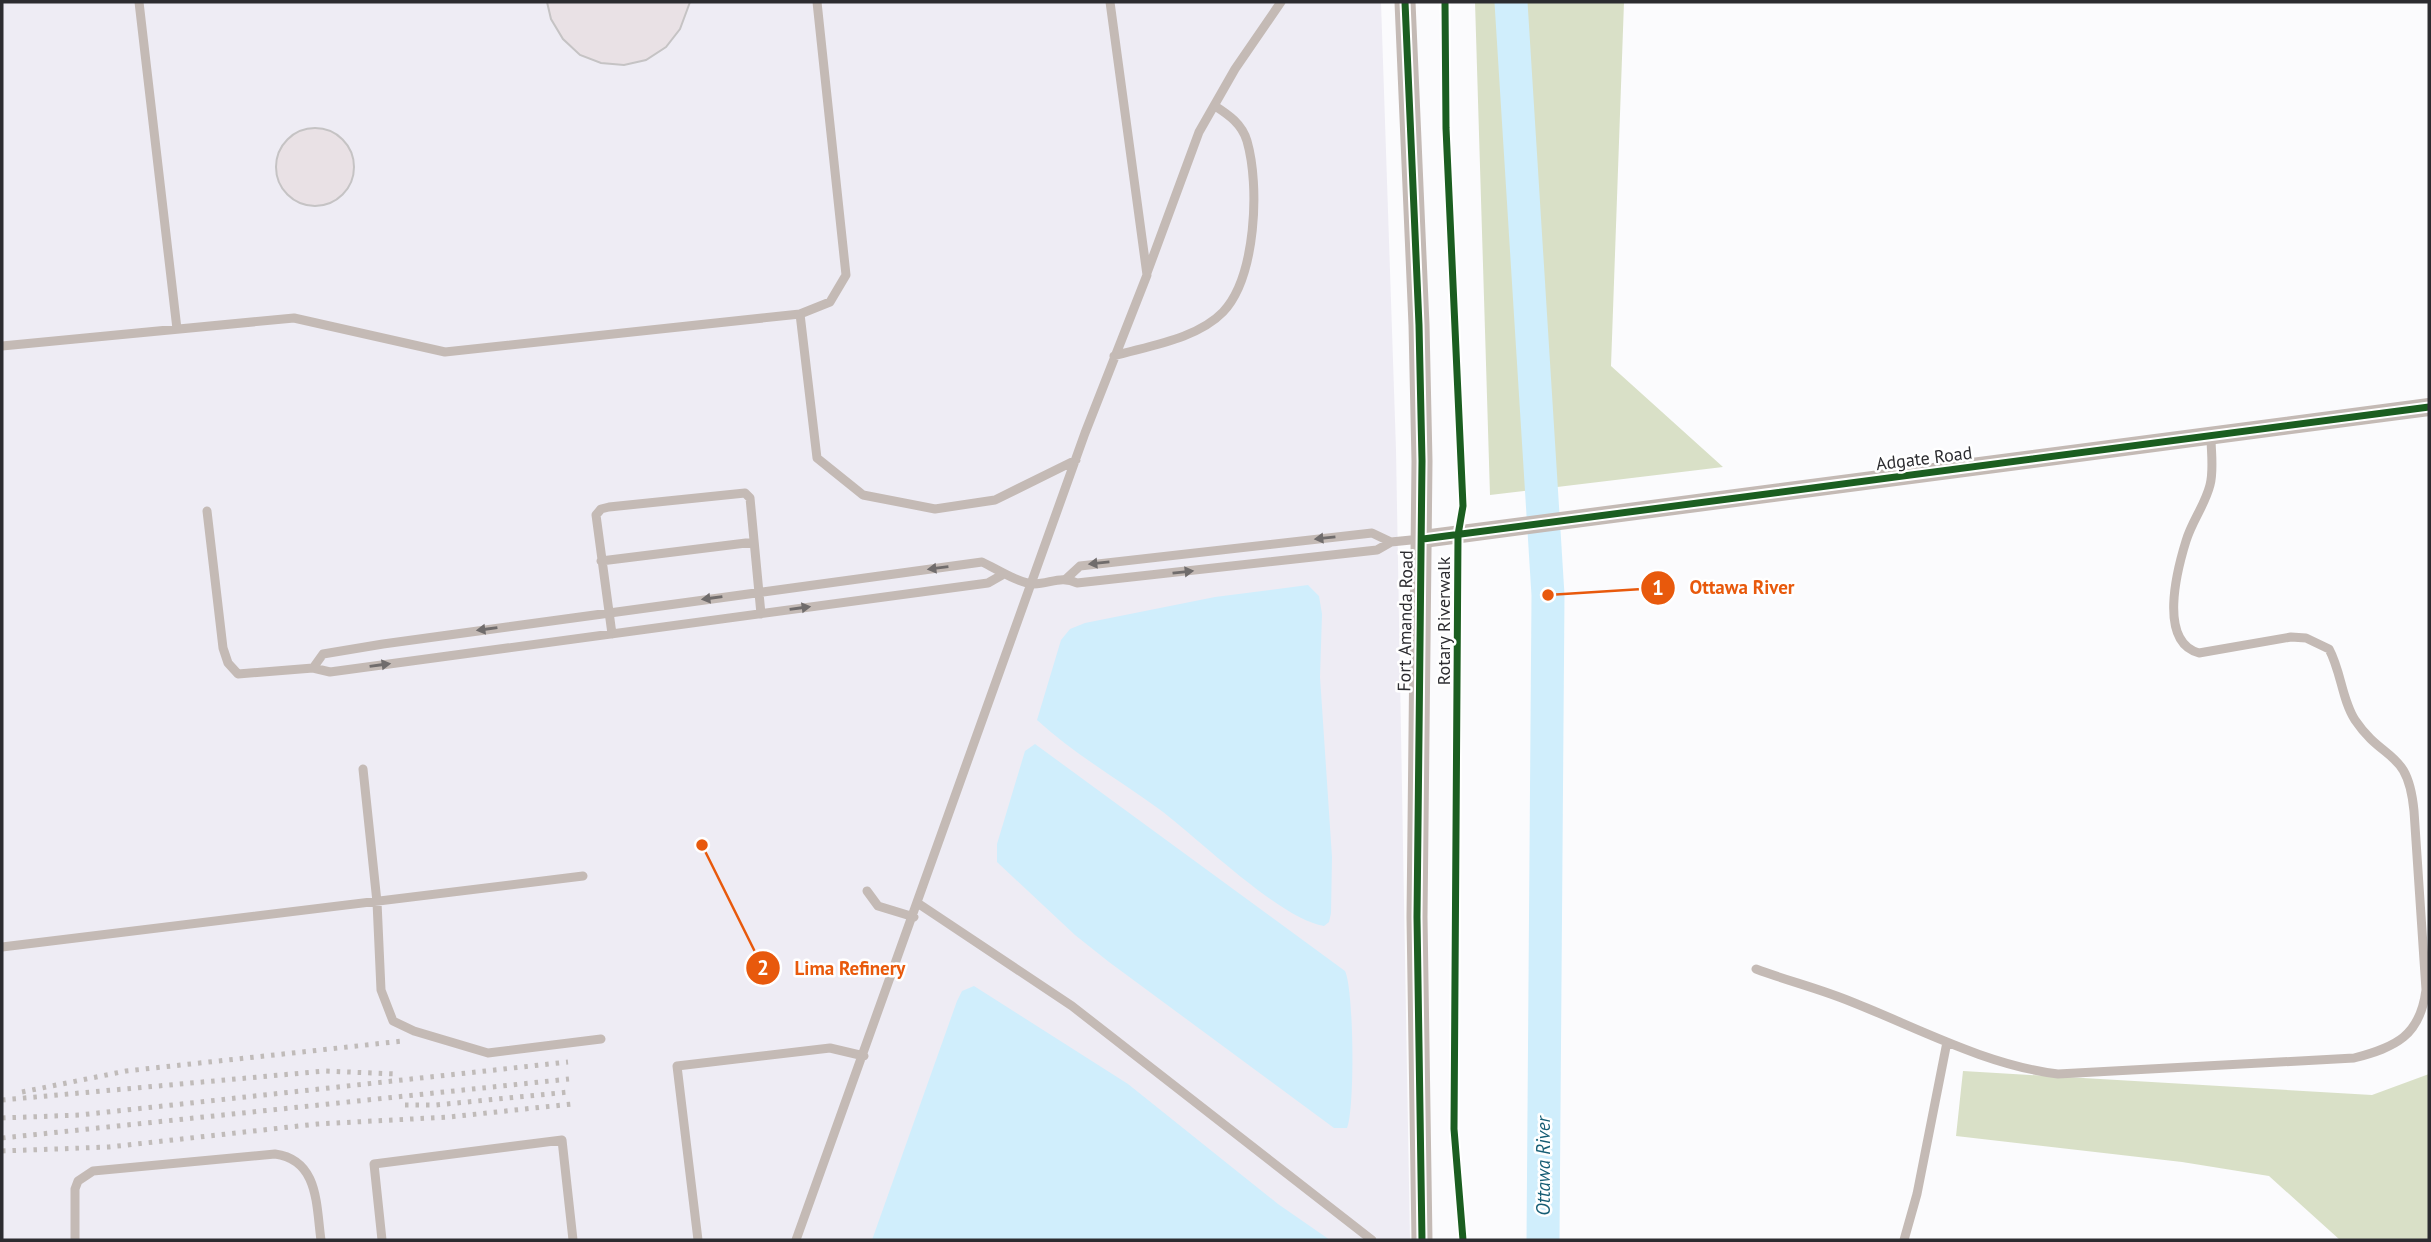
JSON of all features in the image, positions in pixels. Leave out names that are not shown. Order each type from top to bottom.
[{"type":"street","name":"Fort Amanda Road","points":[[1405,2],[1419,325],[1423,539],[1417,917],[1422,1240]]},
{"type":"street","name":"Adgate Road","points":[[1423,539],[2429,407]]},
{"type":"lane","points":[[139,2],[177,329]]},
{"type":"lane","points":[[2,346],[294,318],[444,352],[800,314],[830,302],[846,275],[817,2]]},
{"type":"lane","points":[[1110,2],[1147,275]]},
{"type":"lane","points":[[796,1240],[919,904],[1076,460],[1199,132],[1235,69],[1281,2]]},
{"type":"lane","points":[[1114,356],[1170,340],[1205,324],[1223,313],[1241,285],[1249,253],[1253,194],[1246,140],[1233,117],[1215,106]]},
{"type":"lane","points":[[800,314],[817,458],[863,495],[935,509],[996,500],[1076,460]]},
{"type":"lane","points":[[1756,969],[1849,1000],[2006,1064],[2058,1074],[2354,1058],[2394,1044],[2407,1036],[2423,1011],[2426,990],[2411,784],[2396,759],[2368,735],[2354,718],[2329,649],[2306,638],[2291,637],[2199,653],[2189,650],[2182,642],[2175,625],[2175,594],[2182,556],[2212,477],[2211,436]]},
{"type":"lane","points":[[612,634],[596,515],[601,509],[609,507],[746,493],[750,498],[761,614]]},
{"type":"lane","points":[[207,511],[223,648],[228,663],[237,674],[313,668],[330,672],[988,583],[1002,575]]},
{"type":"lane","points":[[313,668],[323,654],[607,612],[982,562],[1002,575],[1032,584],[1067,578],[1080,566],[1372,533],[1391,542]]},
{"type":"lane","points":[[1067,578],[1077,583],[1377,550],[1391,542],[1423,539]]},
{"type":"lane","points":[[601,561],[754,542]]},
{"type":"lane","points":[[363,769],[377,902],[381,990],[393,1021],[414,1031],[488,1053],[601,1039]]},
{"type":"lane","points":[[2,947],[583,876]]},
{"type":"lane","points":[[867,891],[878,906],[914,917]]},
{"type":"lane","points":[[919,904],[1072,1006],[1372,1240]]},
{"type":"lane","points":[[1904,1240],[1917,1194],[1947,1042]]},
{"type":"lane","points":[[698,1240],[677,1066],[830,1048],[864,1056]]},
{"type":"lane","points":[[382,1240],[374,1164],[562,1140],[573,1240]]},
{"type":"lane","points":[[75,1240],[75,1189],[78,1181],[93,1171],[275,1154],[287,1156],[301,1164],[311,1179],[321,1240]]},
{"type":"shaded area","points":[[2,2],[1381,2],[1396,450],[1410,1240],[2,1240]]},
{"type":"green space","points":[[1475,2],[1624,2],[1611,366],[1723,467],[1490,495]]},
{"type":"green space","points":[[1963,1071],[2372,1095],[2429,1074],[2429,1240],[2340,1240],[2269,1176],[2182,1162],[1956,1136]]},
{"type":"water","points":[[1308,585],[1319,596],[1322,614],[1320,677],[1332,857],[1331,913],[1329,922],[1324,926],[1285,909],[1263,894],[1159,809],[1081,755],[1037,720],[1061,640],[1070,629],[1085,623],[1215,597]]},
{"type":"water","points":[[1035,744],[1345,971],[1350,1001],[1352,1050],[1350,1117],[1347,1128],[1334,1128],[1109,962],[1075,935],[997,862],[997,844],[1025,751]]},
{"type":"water","points":[[974,986],[1128,1084],[1278,1204],[1330,1240],[872,1240],[957,1001],[962,991]]},
{"type":"building","points":[[547,2],[690,2],[680,29],[666,47],[646,60],[624,65],[601,63],[580,55],[563,39],[551,19]]},
{"type":"building","points":[[315,128],[330,131],[342,140],[351,152],[354,167],[351,182],[342,194],[330,203],[315,206],[300,203],[288,194],[279,182],[276,167],[279,152],[288,140],[300,131]]},
{"type":"waterway","name":"Ottawa River","points":[[1511,2],[1548,595],[1543,1240]]},
{"type":"railway","points":[[22,1092],[126,1071],[403,1041]]},
{"type":"railway","points":[[2,1118],[80,1115],[568,1062]]},
{"type":"railway","points":[[2,1100],[325,1071],[396,1074]]},
{"type":"railway","points":[[2,1138],[569,1079]]},
{"type":"railway","points":[[405,1105],[436,1105],[569,1092]]},
{"type":"railway","points":[[2,1151],[109,1147],[317,1124],[449,1117],[572,1104]]},
{"type":"cycle path","name":"Rotary Riverwalk","points":[[1405,2],[1422,461],[1417,917],[1422,1240]]},
{"type":"cycle path","name":"Rotary Riverwalk","points":[[1445,2],[1446,128],[1463,506],[1458,535],[1454,1129],[1463,1240]]},
{"type":"cycle path","points":[[1423,539],[2429,407]]},
{"type":"place","name":"Ottawa River","points":[[1548,595]]},
{"type":"place","name":"Lima Refinery","points":[[702,845]]}]
